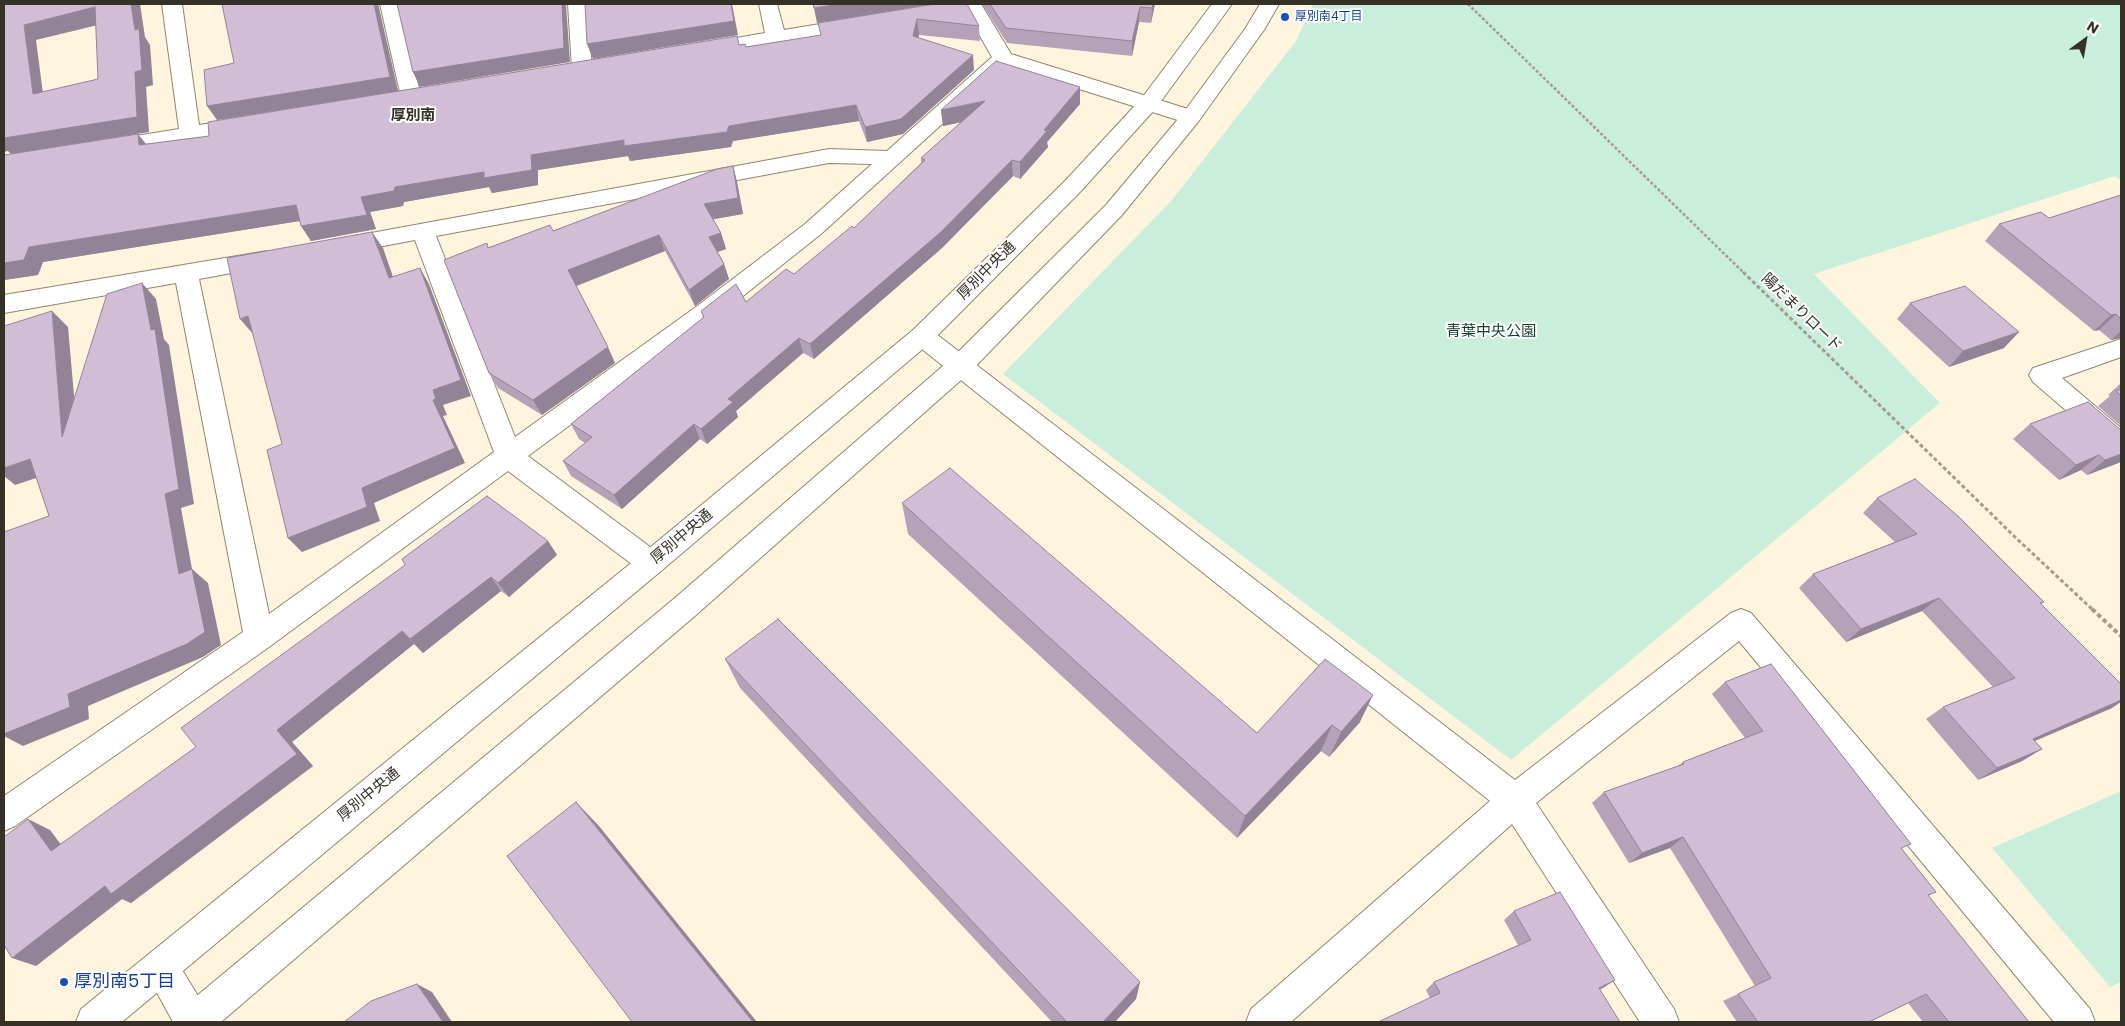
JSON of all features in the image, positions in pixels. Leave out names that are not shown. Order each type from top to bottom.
[{"type":"street","points":[[172,4],[190,134]]},
{"type":"street","points":[[389,4],[411,97]]},
{"type":"street","points":[[577,4],[583,69]]},
{"type":"street","points":[[768,4],[776,37]]},
{"type":"street","name":"厚別中央通","points":[[94,1022],[651,563],[922,336],[1073,186],[1149,103],[1222,4]]},
{"type":"street","points":[[160,967],[194,1022],[686,606],[960,366],[1114,210],[1191,117],[1254,30],[1270,4]]},
{"type":"street","points":[[913,15],[972,5],[1004,58],[1191,117]]},
{"type":"street","points":[[679,53],[874,21]]},
{"type":"street","points":[[4,815],[259,638],[713,307],[813,230],[1004,58]]},
{"type":"street","points":[[92,150],[267,121]]},
{"type":"street","points":[[318,250],[829,156],[894,158]]},
{"type":"street","points":[[423,231],[509,457],[651,563]]},
{"type":"street","points":[[4,304],[290,255]]},
{"type":"street","points":[[186,274],[259,638]]},
{"type":"street","points":[[922,336],[1516,800],[1661,1022]]},
{"type":"street","points":[[2121,348],[2042,375],[2121,443]]},
{"type":"street","points":[[1264,1022],[1516,800],[1741,622],[2076,1022]]},
{"type":"path","name":"陽だまりロード","points":[[1468,4],[2008,530],[2121,636]]},
{"type":"green space","name":"青葉中央公園","points":[[1313,4],[2121,4],[2121,181],[2115,176],[1814,274],[1940,403],[1511,760],[1003,374],[1172,200],[1296,41]]},
{"type":"green space","points":[[2121,791],[2121,982],[2110,987],[1992,848]]},
{"type":"building","points":[[4,4],[131,4],[135,30],[139,29],[142,70],[135,72],[137,117],[4,138]],"holes":[[[95,7],[98,79],[33,94],[24,25]]]},
{"type":"building","points":[[222,4],[374,4],[390,77],[207,106],[204,70],[234,63]]},
{"type":"building","points":[[397,4],[562,4],[564,48],[413,72]]},
{"type":"building","points":[[585,4],[731,4],[734,21],[587,44]]},
{"type":"building","points":[[813,4],[840,4],[814,8]]},
{"type":"building","points":[[935,4],[967,4],[979,26],[917,19],[913,36],[973,55],[901,119],[865,127],[856,105],[729,126],[727,132],[624,146],[624,140],[531,155],[532,170],[484,178],[484,172],[395,187],[394,191],[361,197],[367,215],[301,226],[296,205],[29,247],[24,260],[4,263],[4,155],[138,134],[139,145],[209,136],[208,122],[737,36],[739,45],[745,44],[746,47],[821,35],[818,23]]},
{"type":"building","points":[[990,4],[1153,4],[1152,8],[1140,7],[1132,41],[1006,28]]},
{"type":"building","points":[[996,61],[1080,87],[1044,130],[1047,131],[1020,162],[1012,160],[941,232],[810,344],[799,338],[728,399],[733,402],[701,429],[694,424],[614,495],[563,461],[592,437],[571,424],[704,317],[701,311],[736,284],[746,302],[786,269],[794,274],[852,226],[854,228],[925,160],[921,158],[985,101],[941,110]]},
{"type":"building","points":[[733,166],[738,198],[704,204],[721,233],[709,237],[724,264],[689,290],[659,235],[568,270],[608,347],[533,400],[489,373],[444,260],[487,243],[488,248],[550,225],[553,231],[717,169]]},
{"type":"building","points":[[2121,195],[2121,319],[2116,314],[2111,315],[1999,224],[2041,212],[2049,218]]},
{"type":"building","points":[[372,232],[389,278],[420,268],[461,380],[433,390],[436,399],[433,400],[455,448],[362,488],[367,507],[288,538],[267,450],[282,444],[248,316],[240,319],[227,258]]},
{"type":"building","points":[[142,283],[151,330],[155,329],[179,489],[165,494],[179,574],[192,569],[205,632],[187,644],[68,694],[70,707],[4,734],[4,532],[49,516],[30,459],[4,468],[4,326],[52,311],[62,437],[107,294]]},
{"type":"building","points":[[1965,286],[2019,332],[1963,351],[1910,303]]},
{"type":"building","points":[[2121,389],[2121,396],[2116,391]]},
{"type":"building","points":[[2088,402],[2121,430],[2121,454],[2105,460],[2099,455],[2076,465],[2030,424]]},
{"type":"building","points":[[950,468],[1257,733],[1325,659],[1373,695],[1341,732],[1332,725],[1245,816],[902,503]]},
{"type":"building","points":[[1915,479],[1959,517],[2044,602],[2040,603],[2121,684],[2121,700],[2033,739],[2042,749],[1997,768],[1943,707],[2015,678],[1939,598],[1861,629],[1813,574],[1917,534],[1877,498]]},
{"type":"building","points":[[487,496],[548,541],[498,583],[491,577],[410,639],[402,631],[277,730],[297,754],[111,894],[105,886],[12,958],[4,945],[4,837],[28,819],[51,851],[196,747],[181,728],[405,565],[402,559]]},
{"type":"building","points":[[778,619],[1140,982],[1103,1022],[1067,1022],[725,659]]},
{"type":"building","points":[[1771,664],[1911,844],[1901,848],[1936,892],[1928,895],[2029,1022],[1949,1022],[1926,994],[1869,1022],[1758,1022],[1738,994],[1771,978],[1683,837],[1642,853],[1604,792],[1684,764],[1683,762],[1763,731],[1725,682]]},
{"type":"building","points":[[576,802],[753,1022],[632,1022],[507,856]]},
{"type":"building","points":[[1560,892],[1615,980],[1599,988],[1620,1022],[1378,1022],[1440,993],[1434,982],[1531,940],[1514,911]]},
{"type":"building","points":[[417,984],[443,1022],[344,1022],[371,1001]]},
{"type":"place","name":"厚別南4丁目","points":[[1285,17]]},
{"type":"place","name":"厚別南5丁目","points":[[64,982]]},
{"type":"district","name":"厚別南","points":[[413,116]]}]
